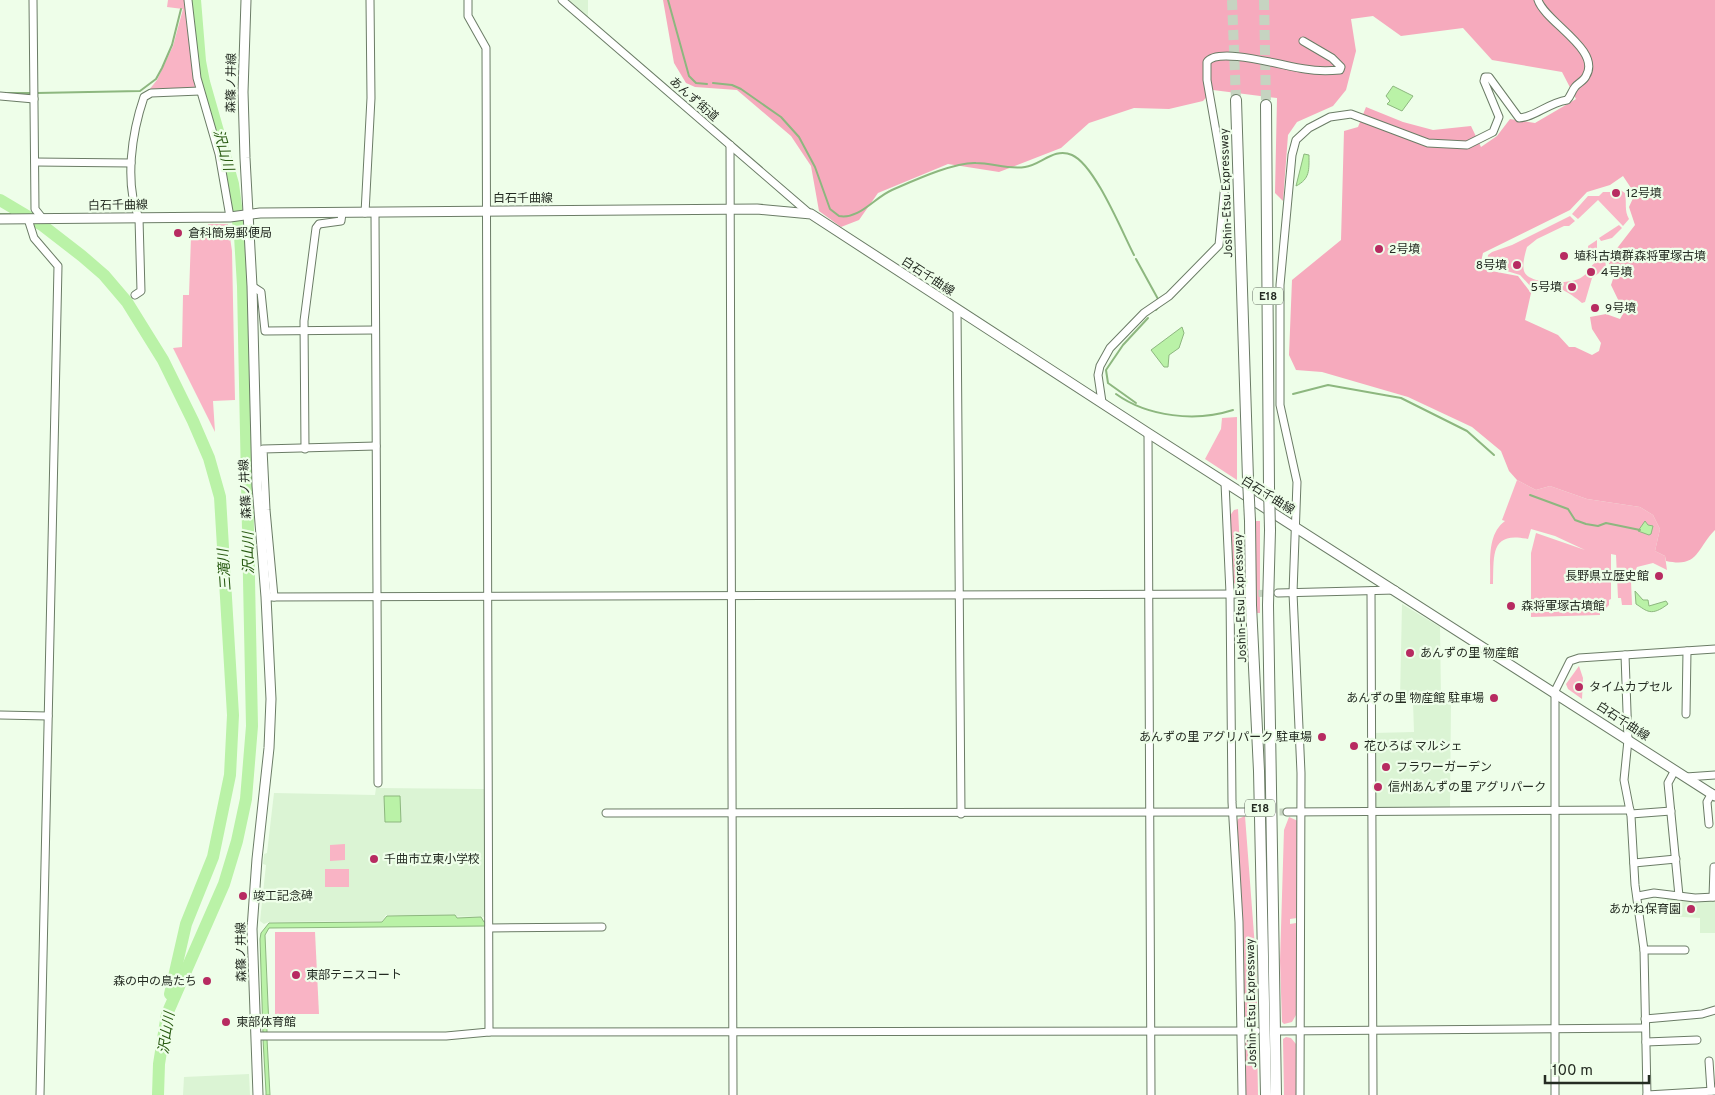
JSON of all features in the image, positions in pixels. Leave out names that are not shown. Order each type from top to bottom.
[{"type":"highway","name":"Joshin-Etsu Expressway","points":[[1236,100],[1251,605],[1259,771],[1266,1095]]},
{"type":"highway","name":"Joshin-Etsu Expressway","points":[[1266,105],[1270,488],[1268,605],[1276,1095]]},
{"type":"main road","name":"森篠ノ井線","points":[[246,0],[243,92],[246,216],[252,286],[258,486],[270,597],[270,724],[252,929],[258,1095]]},
{"type":"main road","name":"白石千曲線","points":[[0,219],[231,217],[260,213],[488,210],[757,209],[811,214],[1148,433],[1555,691],[1713,794]]},
{"type":"street","points":[[33,0],[35,209],[43,219]]},
{"type":"street","points":[[188,0],[193,57],[200,91],[219,154],[231,217]]},
{"type":"street","points":[[365,212],[371,98],[370,0]]},
{"type":"street","points":[[468,0],[468,16],[486,48],[488,210],[489,1032]]},
{"type":"street","name":"あんず街道","points":[[562,0],[811,214]]},
{"type":"street","points":[[1300,1095],[1301,812],[1293,593],[1297,482],[1280,405],[1280,285],[1292,155],[1296,140],[1309,128],[1330,116],[1350,114],[1428,143],[1474,143],[1494,132],[1498,117],[1484,81],[1486,77],[1489,77],[1519,118],[1525,118],[1554,103],[1567,100],[1575,86],[1587,75],[1589,63],[1576,42],[1543,10],[1538,0]]},
{"type":"street","points":[[1102,402],[1098,376],[1100,366],[1110,348],[1144,313],[1169,296],[1219,245],[1225,183],[1207,80],[1206,62],[1213,57],[1220,56],[1303,69],[1340,70],[1340,67],[1332,58],[1303,41]]},
{"type":"street","points":[[135,296],[141,291],[140,218],[134,207],[131,163],[134,132],[144,97],[151,93],[200,91]]},
{"type":"street","points":[[0,96],[34,99]]},
{"type":"street","points":[[730,145],[733,1095]]},
{"type":"street","points":[[35,162],[131,163]]},
{"type":"street","points":[[375,212],[378,783]]},
{"type":"street","points":[[305,449],[306,331],[304,321],[316,228],[319,224],[342,221],[342,213]]},
{"type":"street","points":[[29,219],[34,238],[58,266],[40,1095]]},
{"type":"street","points":[[252,286],[261,292],[265,331],[375,330]]},
{"type":"street","points":[[957,310],[961,814]]},
{"type":"street","points":[[1148,433],[1151,1095]]},
{"type":"street","points":[[376,446],[263,450],[270,597],[1244,594]]},
{"type":"street","points":[[1226,482],[1230,593],[1232,802],[1234,812],[1242,1030],[1242,1095]]},
{"type":"street","points":[[1278,593],[1395,590]]},
{"type":"street","points":[[1371,591],[1373,1095]]},
{"type":"street","points":[[1555,1095],[1555,691],[1570,661],[1579,658],[1715,649]]},
{"type":"street","points":[[1686,714],[1687,651]]},
{"type":"street","points":[[1625,655],[1628,740],[1624,780],[1630,812],[1644,950],[1647,1095],[1713,1091],[1709,1061]]},
{"type":"street","points":[[0,715],[48,716]]},
{"type":"street","points":[[1675,770],[1668,783],[1679,896]]},
{"type":"street","points":[[1686,777],[1715,775]]},
{"type":"street","points":[[1709,824],[1707,802],[1713,794]]},
{"type":"street","points":[[1287,812],[1671,811]]},
{"type":"street","points":[[606,813],[961,814],[1248,812]]},
{"type":"street","points":[[1634,863],[1676,859]]},
{"type":"street","points":[[1638,896],[1654,893],[1714,897],[1714,866]]},
{"type":"street","points":[[489,928],[602,928]]},
{"type":"street","points":[[1644,950],[1685,950]]},
{"type":"street","points":[[1645,1019],[1702,1014],[1715,1010]]},
{"type":"street","points":[[1281,1031],[1646,1028]]},
{"type":"street","points":[[256,1036],[446,1036],[489,1032],[1256,1030]]},
{"type":"street","points":[[1646,1042],[1697,1040]]},
{"type":"shaded area","points":[[168,0],[186,0],[195,88],[149,90],[157,80],[173,46],[183,9],[167,7]]},
{"type":"shaded area","points":[[569,0],[588,0],[588,17]]},
{"type":"shaded area","points":[[663,0],[1715,0],[1715,530],[1691,559],[1685,562],[1666,561],[1665,556],[1655,551],[1660,529],[1653,515],[1640,507],[1587,499],[1550,486],[1536,490],[1517,480],[1509,471],[1501,451],[1472,427],[1408,397],[1322,372],[1296,370],[1289,355],[1292,280],[1341,240],[1344,131],[1358,127],[1366,107],[1403,122],[1433,130],[1471,126],[1481,147],[1497,136],[1510,119],[1535,123],[1576,99],[1562,72],[1492,60],[1463,28],[1401,36],[1373,16],[1351,19],[1356,51],[1346,90],[1333,106],[1297,122],[1288,135],[1283,201],[1275,193],[1277,98],[1213,90],[1203,101],[1169,109],[1134,108],[1089,123],[1061,148],[999,172],[948,164],[878,193],[859,220],[841,227],[819,211],[811,166],[791,136],[737,90],[695,87],[686,83],[674,63]],"holes":[[[1623,176],[1634,196],[1629,207],[1635,225],[1608,260],[1613,279],[1611,285],[1624,312],[1620,319],[1606,314],[1590,317],[1592,329],[1601,343],[1599,351],[1592,355],[1575,347],[1569,347],[1558,335],[1525,320],[1531,293],[1518,276],[1486,270],[1480,266],[1483,253],[1570,210],[1587,192],[1610,185]]]},
{"type":"shaded area","points":[[1393,86],[1413,96],[1402,111],[1387,104],[1390,101],[1386,96]]},
{"type":"shaded area","points":[[1304,154],[1309,155],[1308,173],[1304,180],[1296,186]]},
{"type":"shaded area","points":[[1616,187],[1625,193],[1626,210],[1629,219],[1623,226],[1598,200],[1578,219],[1572,214],[1588,196],[1599,196],[1603,192],[1611,192]]},
{"type":"shaded area","points":[[1570,216],[1575,221],[1569,226],[1564,226],[1537,239],[1527,247],[1523,268],[1527,276],[1533,279],[1551,282],[1569,281],[1582,277],[1595,263],[1605,258],[1606,268],[1592,278],[1585,302],[1582,303],[1560,289],[1533,289],[1520,275],[1487,265],[1488,255],[1492,252],[1512,245]]},
{"type":"shaded area","points":[[208,224],[228,224],[232,251],[235,400],[213,401],[215,432],[173,348],[182,347],[183,295],[189,295],[191,237],[210,235]]},
{"type":"shaded area","points":[[1619,225],[1622,228],[1612,238],[1601,241],[1599,238]]},
{"type":"shaded area","points":[[1597,240],[1597,254],[1590,262],[1588,246]]},
{"type":"shaded area","points":[[1182,327],[1184,333],[1179,348],[1169,355],[1168,367],[1164,367],[1151,350]]},
{"type":"shaded area","points":[[1237,417],[1237,480],[1205,459],[1221,429],[1222,418]]},
{"type":"shaded area","points":[[1517,480],[1536,490],[1550,486],[1587,499],[1640,507],[1653,515],[1660,529],[1655,551],[1665,556],[1667,570],[1653,563],[1637,567],[1631,581],[1632,605],[1622,605],[1621,598],[1618,598],[1616,555],[1611,554],[1611,599],[1609,600],[1609,605],[1603,611],[1600,611],[1600,615],[1531,617],[1531,553],[1536,533],[1585,550],[1555,536],[1531,529],[1528,539],[1516,537],[1500,542],[1494,555],[1493,584],[1490,584],[1492,542],[1499,527],[1505,521],[1502,520]]},
{"type":"shaded area","points":[[1238,509],[1242,588],[1238,588],[1232,580],[1229,517],[1234,510]]},
{"type":"shaded area","points":[[1254,521],[1260,521],[1260,613],[1257,613]]},
{"type":"shaded area","points":[[1645,521],[1648,525],[1653,526],[1649,535],[1638,531]]},
{"type":"shaded area","points":[[1635,591],[1643,600],[1648,600],[1649,606],[1666,601],[1668,604],[1653,612],[1646,611],[1636,604]]},
{"type":"shaded area","points":[[1402,604],[1440,627],[1441,699],[1400,699]]},
{"type":"shaded area","points":[[1579,666],[1583,678],[1582,699],[1568,689],[1566,684]]},
{"type":"shaded area","points":[[1413,702],[1451,703],[1450,809],[1374,807],[1373,733],[1414,732]]},
{"type":"shaded area","name":"千曲市立東小学校","points":[[376,788],[484,789],[486,917],[386,915],[382,921],[269,922],[264,924],[260,921],[266,865],[263,864],[264,854],[267,853],[274,793],[375,795]]},
{"type":"shaded area","points":[[384,796],[400,796],[401,822],[385,822]]},
{"type":"shaded area","points":[[1245,816],[1256,961],[1257,1004],[1255,1025],[1248,1023],[1244,1018],[1244,958],[1237,822],[1238,819]]},
{"type":"shaded area","points":[[1289,817],[1298,821],[1297,918],[1290,919],[1290,924],[1296,923],[1296,1015],[1292,1022],[1284,1024],[1282,1022],[1280,961],[1284,830]]},
{"type":"shaded area","points":[[345,844],[345,860],[330,861],[330,845]]},
{"type":"shaded area","points":[[325,869],[349,869],[349,887],[325,887]]},
{"type":"shaded area","name":"あかね保育園","points":[[1667,898],[1715,899],[1715,933],[1700,933],[1700,918],[1667,916]]},
{"type":"shaded area","points":[[455,915],[457,918],[481,917],[484,922],[487,922],[487,926],[269,928],[265,935],[269,1027],[267,1027],[267,1034],[263,1034],[260,939],[261,933],[269,923],[382,922],[387,916]]},
{"type":"shaded area","name":"東部テニスコート","points":[[275,932],[315,932],[319,1014],[275,1014]]},
{"type":"shaded area","points":[[1257,1037],[1258,1095],[1245,1095],[1245,1042],[1249,1038]]},
{"type":"shaded area","points":[[1286,1037],[1291,1038],[1296,1044],[1297,1095],[1284,1095],[1283,1039]]},
{"type":"shaded area","points":[[263,1039],[267,1039],[270,1095],[266,1095]]},
{"type":"shaded area","points":[[249,1074],[250,1095],[183,1095],[184,1077]]},
{"type":"waterway","name":"沢山川","points":[[158,1095],[159,1064],[167,1014],[224,884],[237,841],[246,799],[252,726],[243,286],[240,236],[233,184],[204,82],[200,61],[195,0]]},
{"type":"waterway","points":[[668,0],[689,76],[696,83],[707,84]]},
{"type":"waterway","points":[[37,93],[140,91],[156,79],[162,68],[172,45],[181,9]]},
{"type":"waterway","points":[[713,83],[732,85],[741,89],[781,117],[799,137],[815,167],[830,209],[839,216],[853,215],[892,190],[957,166],[976,163],[1019,168],[1031,166],[1059,153],[1065,153],[1081,161],[1099,185],[1134,255]]},
{"type":"waterway","points":[[8,93],[31,93]]},
{"type":"waterway","name":"三滝川","points":[[0,200],[42,225],[82,256],[104,275],[127,302],[163,360],[193,421],[209,458],[220,497],[233,715],[230,775],[213,857],[186,924],[170,994]]},
{"type":"waterway","points":[[0,214],[24,214]]},
{"type":"waterway","points":[[1136,259],[1158,299]]},
{"type":"waterway","points":[[1156,310],[1160,305]]},
{"type":"waterway","points":[[1136,403],[1108,383],[1106,370],[1123,345],[1148,318]]},
{"type":"waterway","points":[[1293,394],[1328,385],[1401,398],[1467,431],[1494,455]]},
{"type":"waterway","points":[[1116,394],[1143,408],[1173,415],[1204,416],[1233,410]]},
{"type":"waterway","points":[[1530,495],[1568,509],[1575,520],[1586,524],[1598,526],[1606,523],[1640,530]]},
{"type":"tunnel","points":[[1232,0],[1236,100]]},
{"type":"tunnel","points":[[1264,0],[1266,105]]},
{"type":"tunnel","points":[[1248,594],[1272,593]]},
{"type":"tunnel","points":[[1248,812],[1287,812]]},
{"type":"place","name":"12号墳","points":[[1616,193]]},
{"type":"place","name":"倉科簡易郵便局","points":[[178,233]]},
{"type":"place","name":"2号墳","points":[[1379,249]]},
{"type":"place","name":"埴科古墳群森将軍塚古墳","points":[[1564,256]]},
{"type":"place","name":"8号墳","points":[[1517,265]]},
{"type":"place","name":"4号墳","points":[[1591,272]]},
{"type":"place","name":"5号墳","points":[[1572,287]]},
{"type":"place","name":"9号墳","points":[[1595,308]]},
{"type":"place","name":"長野県立歴史館","points":[[1659,576]]},
{"type":"place","name":"森将軍塚古墳館","points":[[1511,606]]},
{"type":"place","name":"あんずの里 物産館","points":[[1410,653]]},
{"type":"place","name":"タイムカプセル","points":[[1579,687]]},
{"type":"place","name":"あんずの里 物産館 駐車場","points":[[1494,698]]},
{"type":"place","name":"あんずの里 アグリパーク 駐車場","points":[[1322,737]]},
{"type":"place","name":"花ひろば マルシェ","points":[[1354,746]]},
{"type":"place","name":"フラワーガーデン","points":[[1386,767]]},
{"type":"place","name":"信州あんずの里 アグリパーク","points":[[1378,787]]},
{"type":"place","name":"千曲市立東小学校","points":[[374,859]]},
{"type":"place","name":"竣工記念碑","points":[[243,896]]},
{"type":"place","name":"あかね保育園","points":[[1691,909]]},
{"type":"place","name":"東部テニスコート","points":[[296,975]]},
{"type":"place","name":"森の中の鳥たち","points":[[207,981]]},
{"type":"place","name":"東部体育館","points":[[226,1022]]}]
